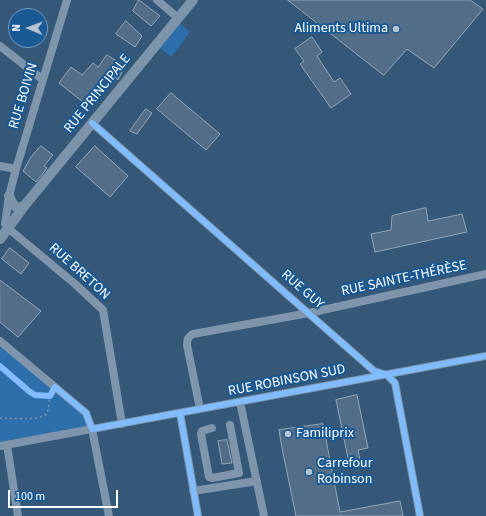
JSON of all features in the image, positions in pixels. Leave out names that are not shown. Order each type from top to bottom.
[{"type":"main road","name":"RUE PRINCIPALE","points":[[0,240],[4,227],[25,205],[178,18],[188,2]]},
{"type":"main road","points":[[9,196],[13,205],[16,207],[20,208],[25,205]]},
{"type":"street","name":"RUE BOIVIN","points":[[4,227],[9,196],[16,170],[42,79],[67,0]]},
{"type":"street","points":[[157,0],[178,18]]},
{"type":"street","points":[[0,46],[42,79]]},
{"type":"street","name":"RUE GUY","points":[[92,123],[374,371],[387,374]]},
{"type":"street","points":[[0,166],[16,170]]},
{"type":"street","name":"RUE BRETON","points":[[4,227],[75,284],[103,310],[122,424]]},
{"type":"street","name":"RUE SAINTE-THÉRÈSE","points":[[200,409],[187,346],[189,336],[193,334],[309,313],[486,274]]},
{"type":"street","points":[[0,341],[86,414],[92,429],[109,516]]},
{"type":"street","name":"RUE ROBINSON SUD","points":[[3,446],[486,356]]},
{"type":"street","points":[[387,374],[395,383],[420,516]]},
{"type":"street","points":[[240,402],[264,516]]},
{"type":"street","points":[[180,413],[198,516]]},
{"type":"street","points":[[212,428],[202,431],[201,434],[209,477],[212,478],[238,474],[239,472],[230,425]]},
{"type":"street","points":[[3,446],[18,516]]},
{"type":"street","points":[[193,491],[256,480]]},
{"type":"path","points":[[0,418],[34,418],[43,416],[47,412],[48,396],[55,387]]},
{"type":"shaded area","points":[[180,24],[190,32],[171,57],[160,48]]},
{"type":"shaded area","points":[[0,341],[86,413],[92,429],[0,445]]},
{"type":"building","points":[[139,0],[160,16],[151,26],[133,11]]},
{"type":"building","name":"Aliments Ultima","points":[[288,0],[470,0],[483,9],[434,68],[407,49],[384,75]]},
{"type":"building","points":[[126,21],[142,36],[135,47],[116,34]]},
{"type":"building","points":[[312,37],[322,52],[317,56],[334,82],[340,78],[351,94],[331,108],[300,64],[304,61],[295,49]]},
{"type":"building","points":[[107,55],[125,66],[118,80],[109,71],[83,102],[59,83],[71,67],[82,75],[93,63],[98,67]]},
{"type":"building","points":[[171,93],[220,134],[206,150],[157,109]]},
{"type":"building","points":[[146,109],[152,113],[137,134],[130,131]]},
{"type":"building","points":[[41,146],[53,155],[44,166],[47,168],[36,182],[23,171],[31,157]]},
{"type":"building","points":[[95,146],[128,176],[110,197],[76,167]]},
{"type":"building","points":[[426,208],[428,221],[462,214],[467,232],[375,252],[371,234],[391,230],[392,216]]},
{"type":"building","points":[[10,248],[29,263],[21,274],[2,259]]},
{"type":"building","points":[[0,280],[41,311],[18,337],[0,322]]},
{"type":"building","points":[[357,395],[368,448],[358,450],[360,460],[349,463],[336,400]]},
{"type":"building","name":"Carrefour Robinson","points":[[323,424],[340,512],[400,501],[403,516],[296,516],[279,430]]},
{"type":"building","points":[[227,440],[232,463],[222,464],[218,441]]},
{"type":"cycle path","points":[[92,123],[374,371],[387,375],[395,383],[420,516]]},
{"type":"cycle path","points":[[0,366],[35,395],[50,396],[55,387],[86,413],[92,429],[486,356]]},
{"type":"cycle path","points":[[180,413],[198,516]]},
{"type":"place","name":"Aliments Ultima","points":[[396,29]]},
{"type":"place","name":"Familiprix","points":[[288,434]]},
{"type":"place","name":"Carrefour Robinson","points":[[309,472]]}]
